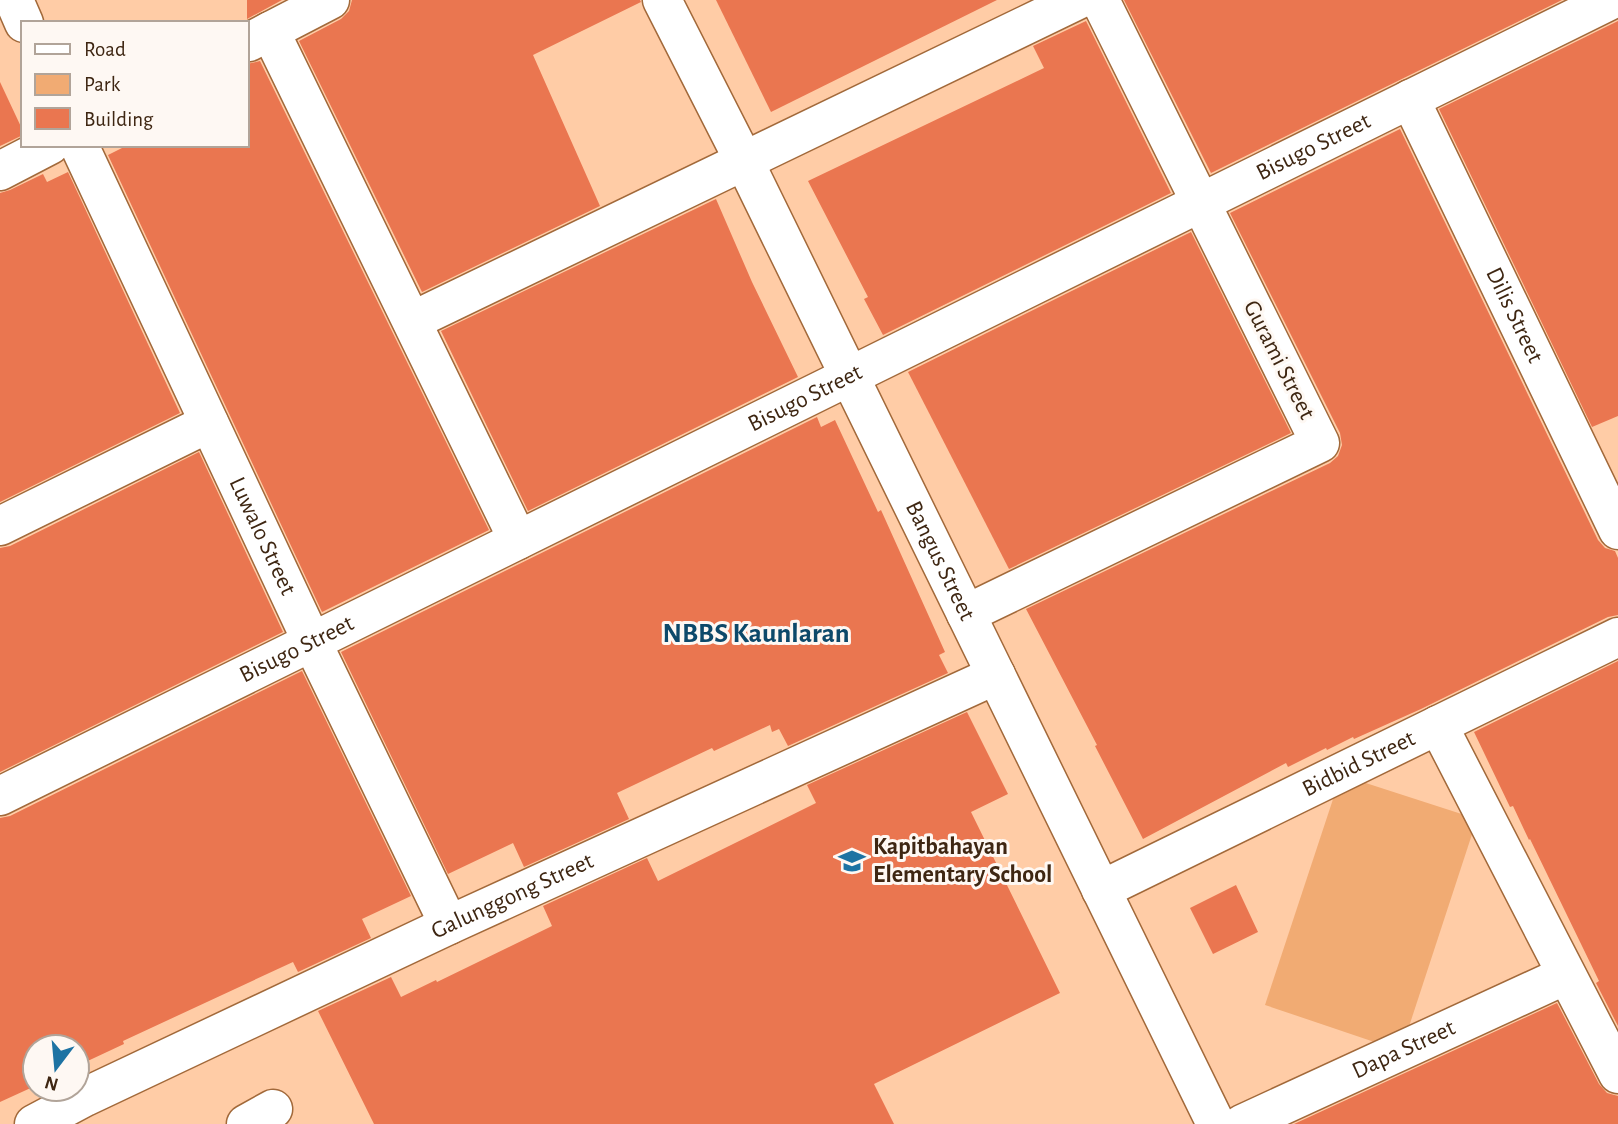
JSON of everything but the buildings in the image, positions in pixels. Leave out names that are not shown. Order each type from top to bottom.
[{"type":"street","points":[[14,0],[23,21]]},
{"type":"street","points":[[330,0],[258,37],[412,321],[518,540]]},
{"type":"street","name":"Bangus Street","points":[[662,0],[744,161],[1216,1124]]},
{"type":"street","points":[[412,321],[1078,0]]},
{"type":"street","name":"Gurami Street","points":[[966,614],[1320,443],[1100,0]]},
{"type":"street","name":"Bisugo Street","points":[[0,796],[1611,0]]},
{"type":"street","name":"Dilis Street","points":[[1410,99],[1618,530]]},
{"type":"street","points":[[0,171],[46,147]]},
{"type":"street","name":"Luwalo Street","points":[[80,147],[312,642],[449,925]]},
{"type":"street","points":[[0,526],[209,424]]},
{"type":"street","name":"Bidbid Street","points":[[1101,890],[1618,638]]},
{"type":"street","name":"Galunggong Street","points":[[34,1124],[92,1111],[449,925],[996,675]]},
{"type":"street","points":[[1438,725],[1618,1074]]},
{"type":"street","name":"Dapa Street","points":[[1242,1124],[1566,975]]},
{"type":"green space","points":[[1341,775],[1477,819],[1401,1051],[1265,1005]]},
{"type":"place","name":"Kapitbahayan Elementary School","points":[[852,861]]},
{"type":"district","name":"NBBS Kaunlaran","points":[[756,634]]}]
